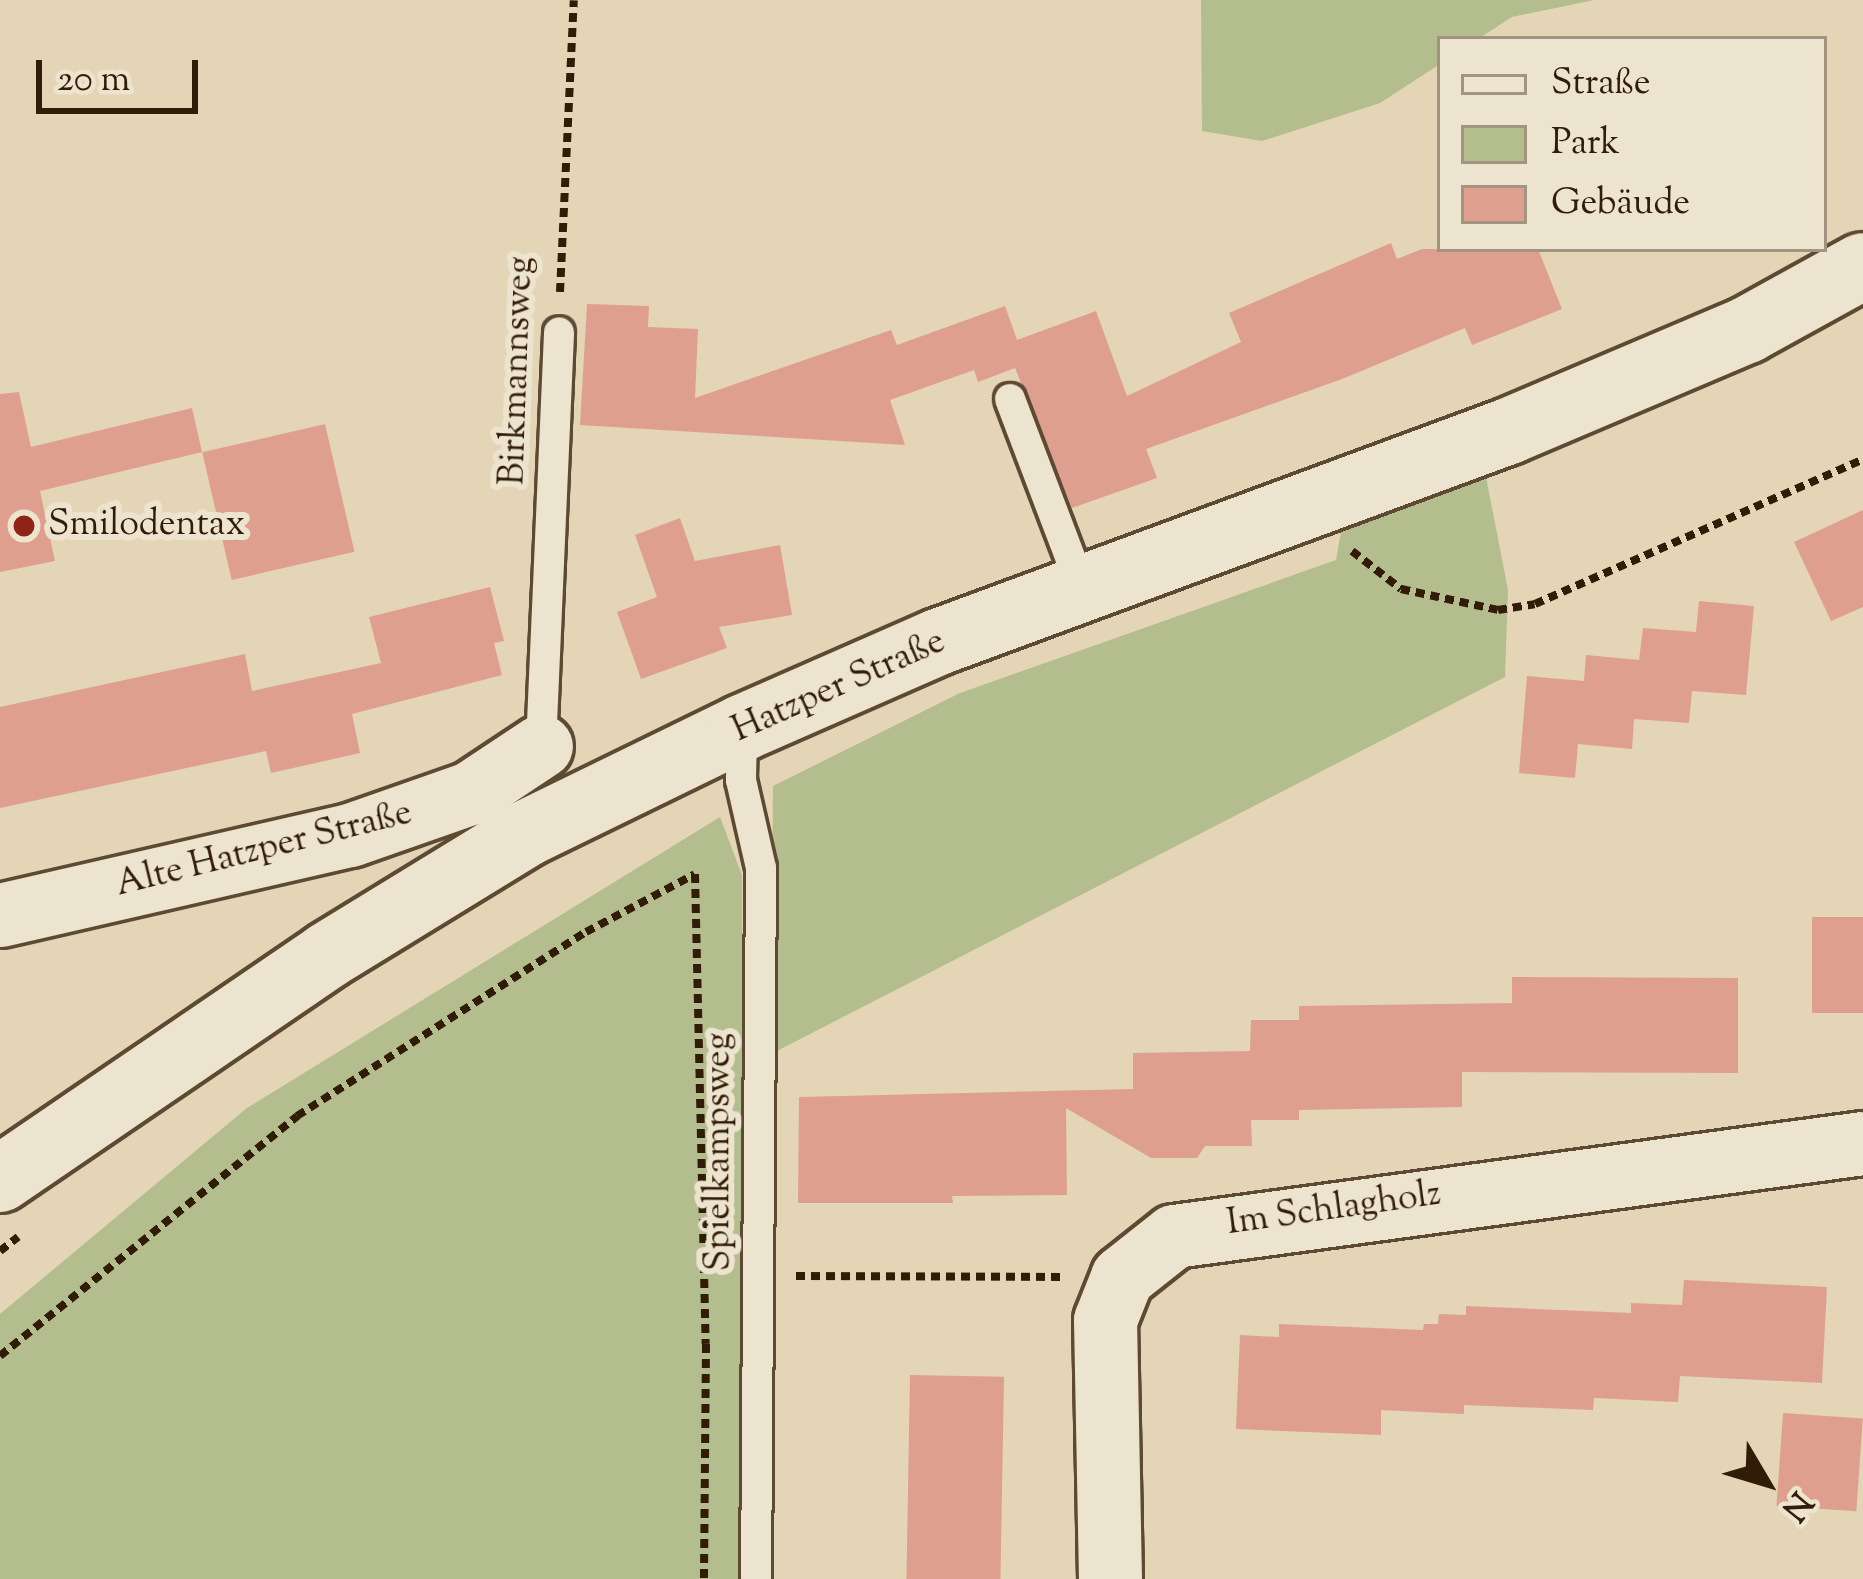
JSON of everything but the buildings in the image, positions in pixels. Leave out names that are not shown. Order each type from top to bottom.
[{"type":"main road","name":"Hatzper Straße","points":[[16,1202],[328,955],[487,857],[742,728],[938,642],[1509,431],[1747,330],[1863,266]]},
{"type":"main road","name":"Hatzper Straße","points":[[1747,330],[1863,315]]},
{"type":"street","name":"Alte Hatzper Straße","points":[[31,923],[350,836],[470,793],[541,746]]},
{"type":"street","name":"Im Schlagholz","points":[[1122,1277],[1174,1236],[1215,1226],[1863,1143]]},
{"type":"street","points":[[1110,1579],[1105,1320],[1122,1277]]},
{"type":"lane","name":"Birkmannsweg","points":[[541,746],[559,332]]},
{"type":"lane","points":[[1010,399],[1082,589]]},
{"type":"lane","name":"Spielkampsweg","points":[[742,728],[741,780],[761,868],[756,1579]]},
{"type":"path","name":"Birkmannsweg","points":[[559,332],[574,0]]},
{"type":"path","points":[[1347,546],[1401,590],[1498,610],[1535,604],[1863,460]]},
{"type":"path","points":[[0,1355],[297,1116],[586,932],[694,874],[706,1344],[704,1579]]},
{"type":"path","points":[[0,1251],[16,1202]]},
{"type":"path","points":[[758,1276],[1122,1277]]},
{"type":"green space","points":[[1201,0],[1594,0],[1512,17],[1483,36],[1437,36],[1437,66],[1380,103],[1262,141],[1202,131]]},
{"type":"green space","points":[[1485,472],[1508,590],[1505,677],[771,1054],[773,786],[960,693],[1336,560],[1342,526]]},
{"type":"green space","points":[[720,817],[742,875],[744,1579],[0,1579],[0,1314],[247,1108]]},
{"type":"place","name":"Smilodentax","points":[[24,526]]}]
